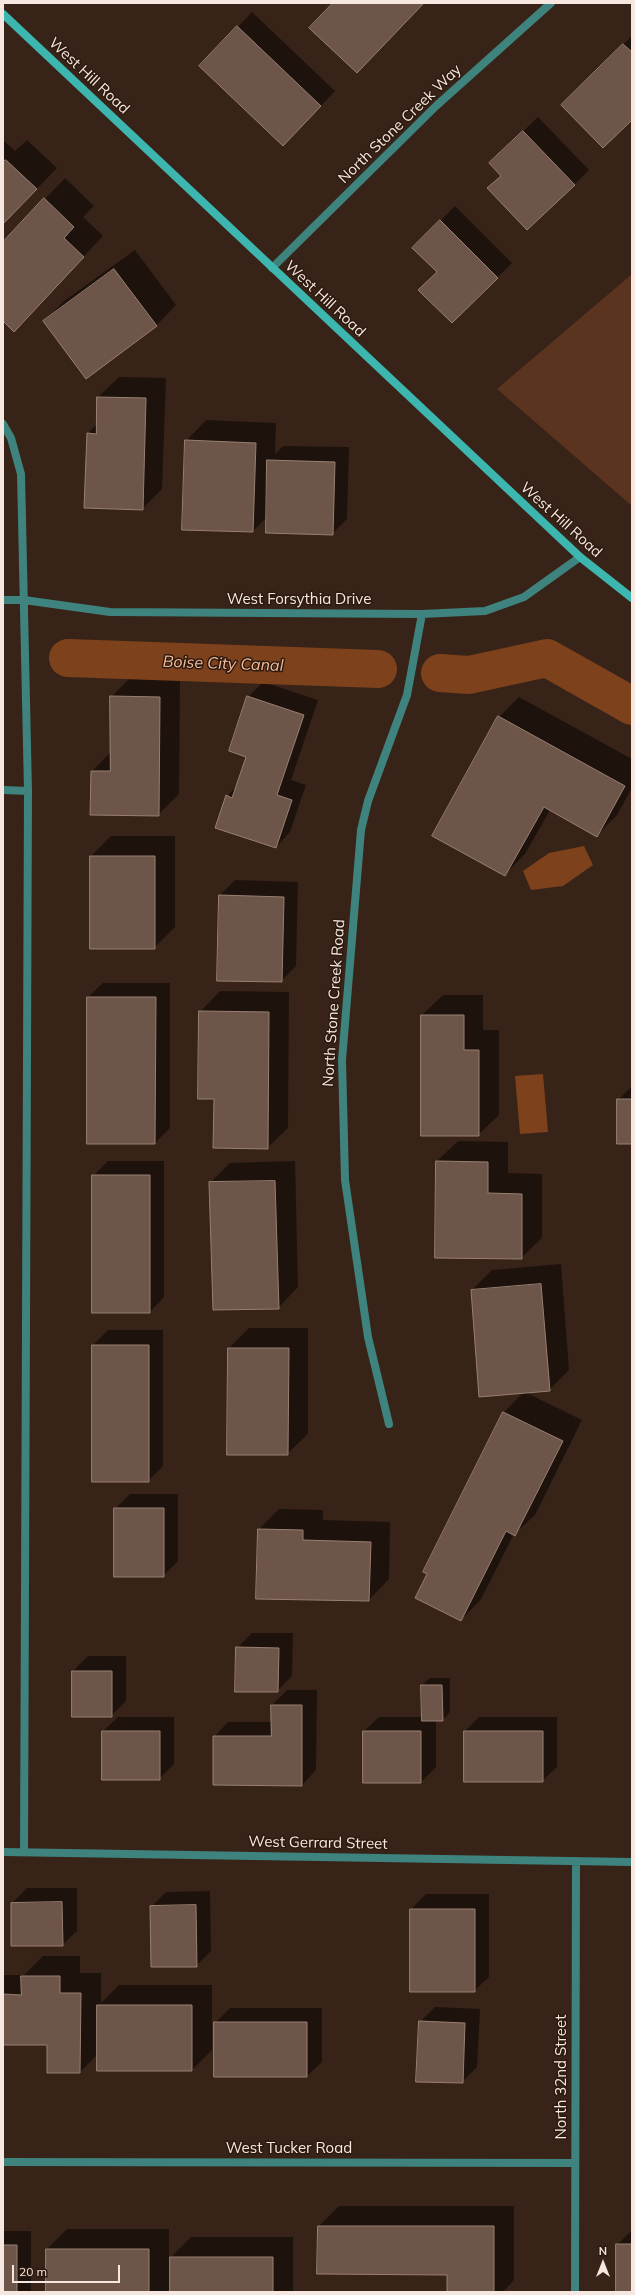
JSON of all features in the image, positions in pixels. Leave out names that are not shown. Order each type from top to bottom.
[{"type":"street","name":"North Stone Creek Way","points":[[272,268],[436,106],[551,3]]},
{"type":"street","name":"West Hill Road","points":[[3,14],[580,557],[632,598]]},
{"type":"street","points":[[3,424],[11,438],[21,474],[28,791],[24,1852]]},
{"type":"street","name":"West Forsythia Drive","points":[[3,600],[24,600],[110,612],[422,614],[485,611],[524,597],[580,557]]},
{"type":"street","name":"North Stone Creek Road","points":[[389,1424],[368,1337],[345,1180],[342,1060],[361,830],[368,801],[407,695],[422,614]]},
{"type":"street","points":[[3,790],[28,791]]},
{"type":"street","name":"West Gerrard Street","points":[[3,1852],[632,1862]]},
{"type":"street","name":"North 32nd Street","points":[[575,2292],[576,1861]]},
{"type":"street","name":"West Tucker Road","points":[[3,2162],[575,2163]]},
{"type":"shaded area","points":[[632,274],[632,506],[497,389]]},
{"type":"shaded area","points":[[584,846],[593,865],[563,886],[531,890],[523,871],[549,853]]},
{"type":"shaded area","points":[[543,1074],[548,1132],[520,1134],[515,1076]]},
{"type":"building","points":[[333,3],[424,3],[357,73],[309,28]]},
{"type":"building","points":[[237,26],[321,106],[283,146],[199,66]]},
{"type":"building","points":[[623,44],[632,52],[632,120],[603,148],[561,105]]},
{"type":"building","points":[[523,131],[575,185],[527,230],[487,188],[501,176],[489,163]]},
{"type":"building","points":[[6,160],[37,189],[3,224],[3,162]]},
{"type":"building","points":[[44,198],[74,227],[64,238],[84,257],[14,332],[3,321],[3,242]]},
{"type":"building","points":[[440,220],[498,278],[452,323],[418,290],[437,272],[412,248]]},
{"type":"building","points":[[114,269],[157,326],[86,379],[43,321]]},
{"type":"building","points":[[97,397],[146,398],[143,510],[84,508],[87,433],[96,434]]},
{"type":"building","points":[[185,440],[256,443],[253,532],[182,530]]},
{"type":"building","points":[[267,460],[335,462],[333,535],[266,533]]},
{"type":"building","points":[[110,696],[160,697],[159,816],[90,815],[91,771],[110,771]]},
{"type":"building","points":[[247,696],[304,715],[277,795],[292,800],[276,848],[215,828],[226,795],[232,798],[246,757],[229,751]]},
{"type":"building","points":[[498,716],[625,786],[597,837],[544,807],[505,876],[432,836]]},
{"type":"building","points":[[90,856],[155,856],[155,949],[90,949]]},
{"type":"building","points":[[219,895],[284,897],[282,982],[217,981]]},
{"type":"building","points":[[87,997],[156,997],[155,1144],[87,1144]]},
{"type":"building","points":[[199,1011],[269,1012],[268,1149],[213,1148],[214,1099],[198,1099]]},
{"type":"building","points":[[421,1015],[464,1015],[464,1050],[479,1050],[479,1136],[421,1136]]},
{"type":"building","points":[[617,1099],[632,1099],[632,1144],[617,1144]]},
{"type":"building","points":[[436,1161],[488,1162],[488,1193],[522,1194],[522,1259],[435,1258]]},
{"type":"building","points":[[92,1175],[150,1175],[150,1313],[92,1313]]},
{"type":"building","points":[[275,1181],[279,1309],[213,1310],[209,1182]]},
{"type":"building","points":[[541,1284],[550,1391],[479,1397],[471,1290]]},
{"type":"building","points":[[92,1345],[149,1345],[149,1482],[92,1482]]},
{"type":"building","points":[[228,1348],[289,1348],[288,1455],[227,1455]]},
{"type":"building","points":[[503,1412],[563,1441],[515,1536],[506,1531],[461,1621],[415,1598],[427,1574],[423,1572]]},
{"type":"building","points":[[114,1508],[164,1508],[164,1577],[114,1577]]},
{"type":"building","points":[[258,1529],[303,1530],[303,1540],[371,1542],[369,1601],[256,1599]]},
{"type":"building","points":[[236,1647],[279,1648],[278,1692],[235,1692]]},
{"type":"building","points":[[72,1671],[112,1671],[112,1717],[72,1717]]},
{"type":"building","points":[[421,1685],[442,1685],[443,1721],[422,1721]]},
{"type":"building","points":[[271,1705],[302,1705],[302,1786],[213,1785],[213,1736],[271,1736]]},
{"type":"building","points":[[102,1731],[160,1731],[160,1780],[102,1780]]},
{"type":"building","points":[[363,1731],[421,1731],[421,1783],[363,1783]]},
{"type":"building","points":[[464,1731],[543,1731],[543,1782],[464,1782]]},
{"type":"building","points":[[62,1902],[63,1946],[11,1946],[11,1903]]},
{"type":"building","points":[[196,1905],[197,1967],[151,1967],[150,1906]]},
{"type":"building","points":[[410,1909],[475,1909],[475,1992],[410,1992]]},
{"type":"building","points":[[21,1976],[60,1976],[60,1993],[81,1993],[80,2073],[47,2073],[47,2045],[3,2045],[3,1994],[21,1995]]},
{"type":"building","points":[[97,2005],[192,2005],[192,2071],[97,2071]]},
{"type":"building","points":[[419,2021],[465,2023],[463,2083],[416,2082]]},
{"type":"building","points":[[214,2022],[307,2022],[307,2077],[214,2077]]},
{"type":"building","points":[[318,2226],[494,2226],[494,2292],[447,2292],[447,2275],[317,2274]]},
{"type":"building","points":[[616,2244],[632,2244],[632,2292],[616,2292]]},
{"type":"building","points":[[3,2245],[17,2245],[17,2292],[3,2292]]},
{"type":"building","points":[[46,2249],[149,2249],[149,2292],[46,2292]]},
{"type":"building","points":[[170,2257],[273,2257],[273,2292],[170,2292]]},
{"type":"waterway","name":"Boise City Canal","points":[[68,658],[378,669]]},
{"type":"waterway","name":"Boise City Canal","points":[[440,673],[469,675],[547,658],[632,706]]}]
